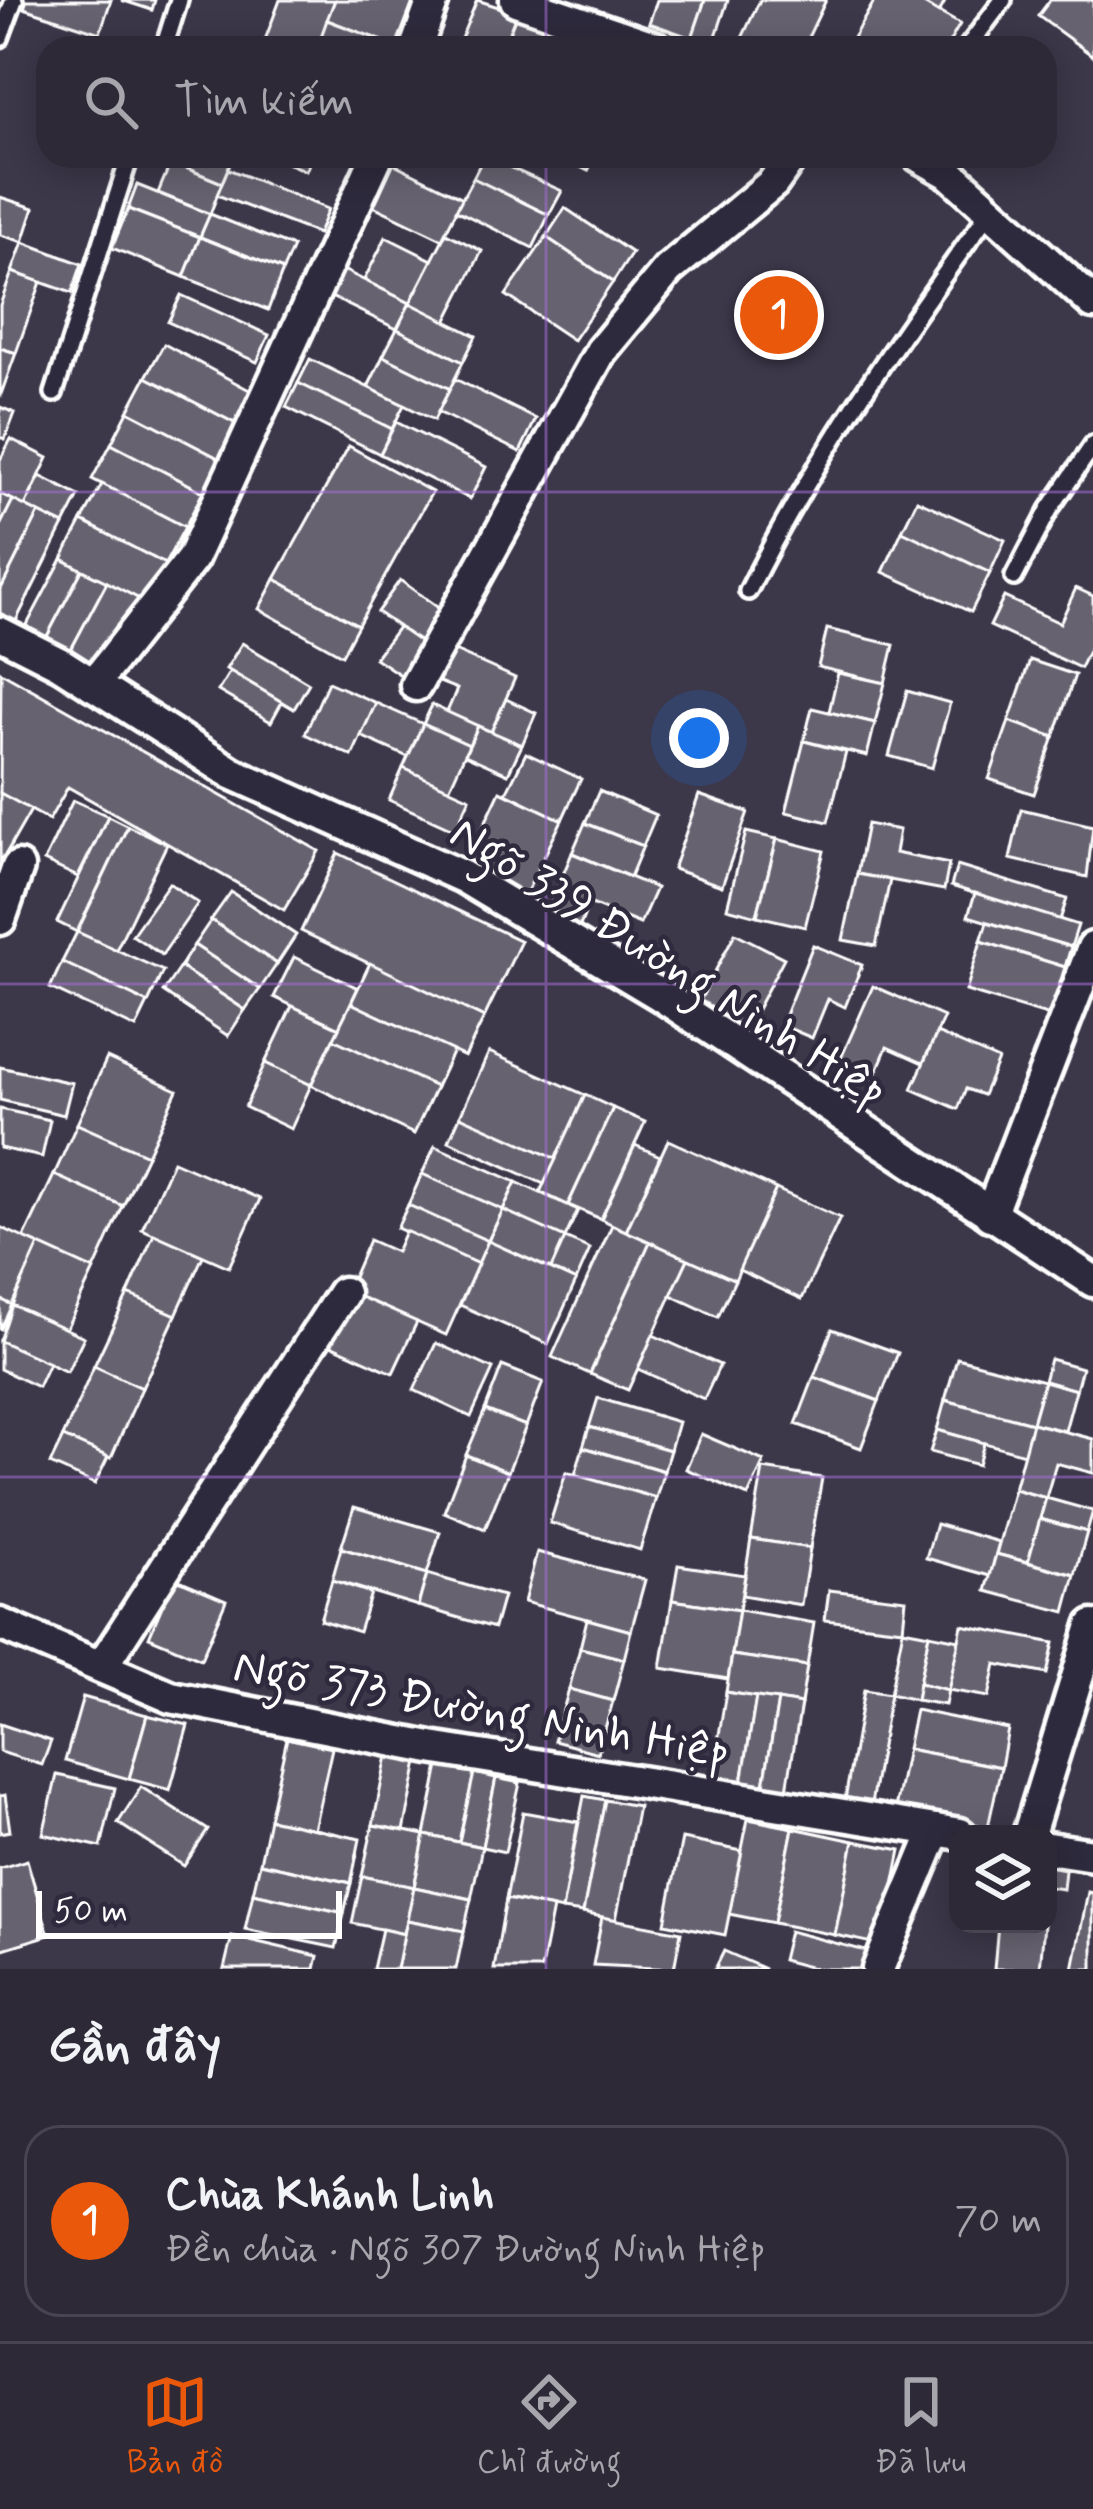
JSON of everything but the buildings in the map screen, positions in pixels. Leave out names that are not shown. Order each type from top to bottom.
[{"type":"street","points":[[420,36],[433,0]]},
{"type":"street","points":[[516,0],[621,36]]},
{"type":"street","points":[[93,685],[192,560],[372,168]]},
{"type":"street","points":[[416,685],[601,351],[668,270],[773,183],[784,168]]},
{"type":"street","points":[[941,168],[1093,303]]},
{"type":"street","name":"Ngõ 339 Đường Ninh Hiệp","points":[[0,633],[232,773],[463,877],[660,995],[1093,1282]]},
{"type":"street","points":[[0,919],[18,867]]},
{"type":"street","points":[[990,1215],[1093,948]]},
{"type":"street","points":[[101,1667],[343,1294]]},
{"type":"street","name":"Ngõ 373 Đường Ninh Hiệp","points":[[0,1624],[171,1696],[948,1832]]},
{"type":"street","points":[[1032,1825],[1093,1626]]},
{"type":"street","points":[[878,1969],[948,1832]]},
{"type":"street","points":[[1057,1850],[1093,1856]]},
{"type":"lane","points":[[0,38],[14,0]]},
{"type":"lane","points":[[168,36],[179,0]]},
{"type":"lane","points":[[977,36],[1003,0]]},
{"type":"lane","points":[[54,393],[126,168]]},
{"type":"lane","points":[[748,591],[790,508],[873,372],[990,211]]},
{"type":"lane","points":[[1015,577],[1049,510],[1093,445]]},
{"type":"place","name":"Chùa Khánh Linh","points":[[779,315]]}]
